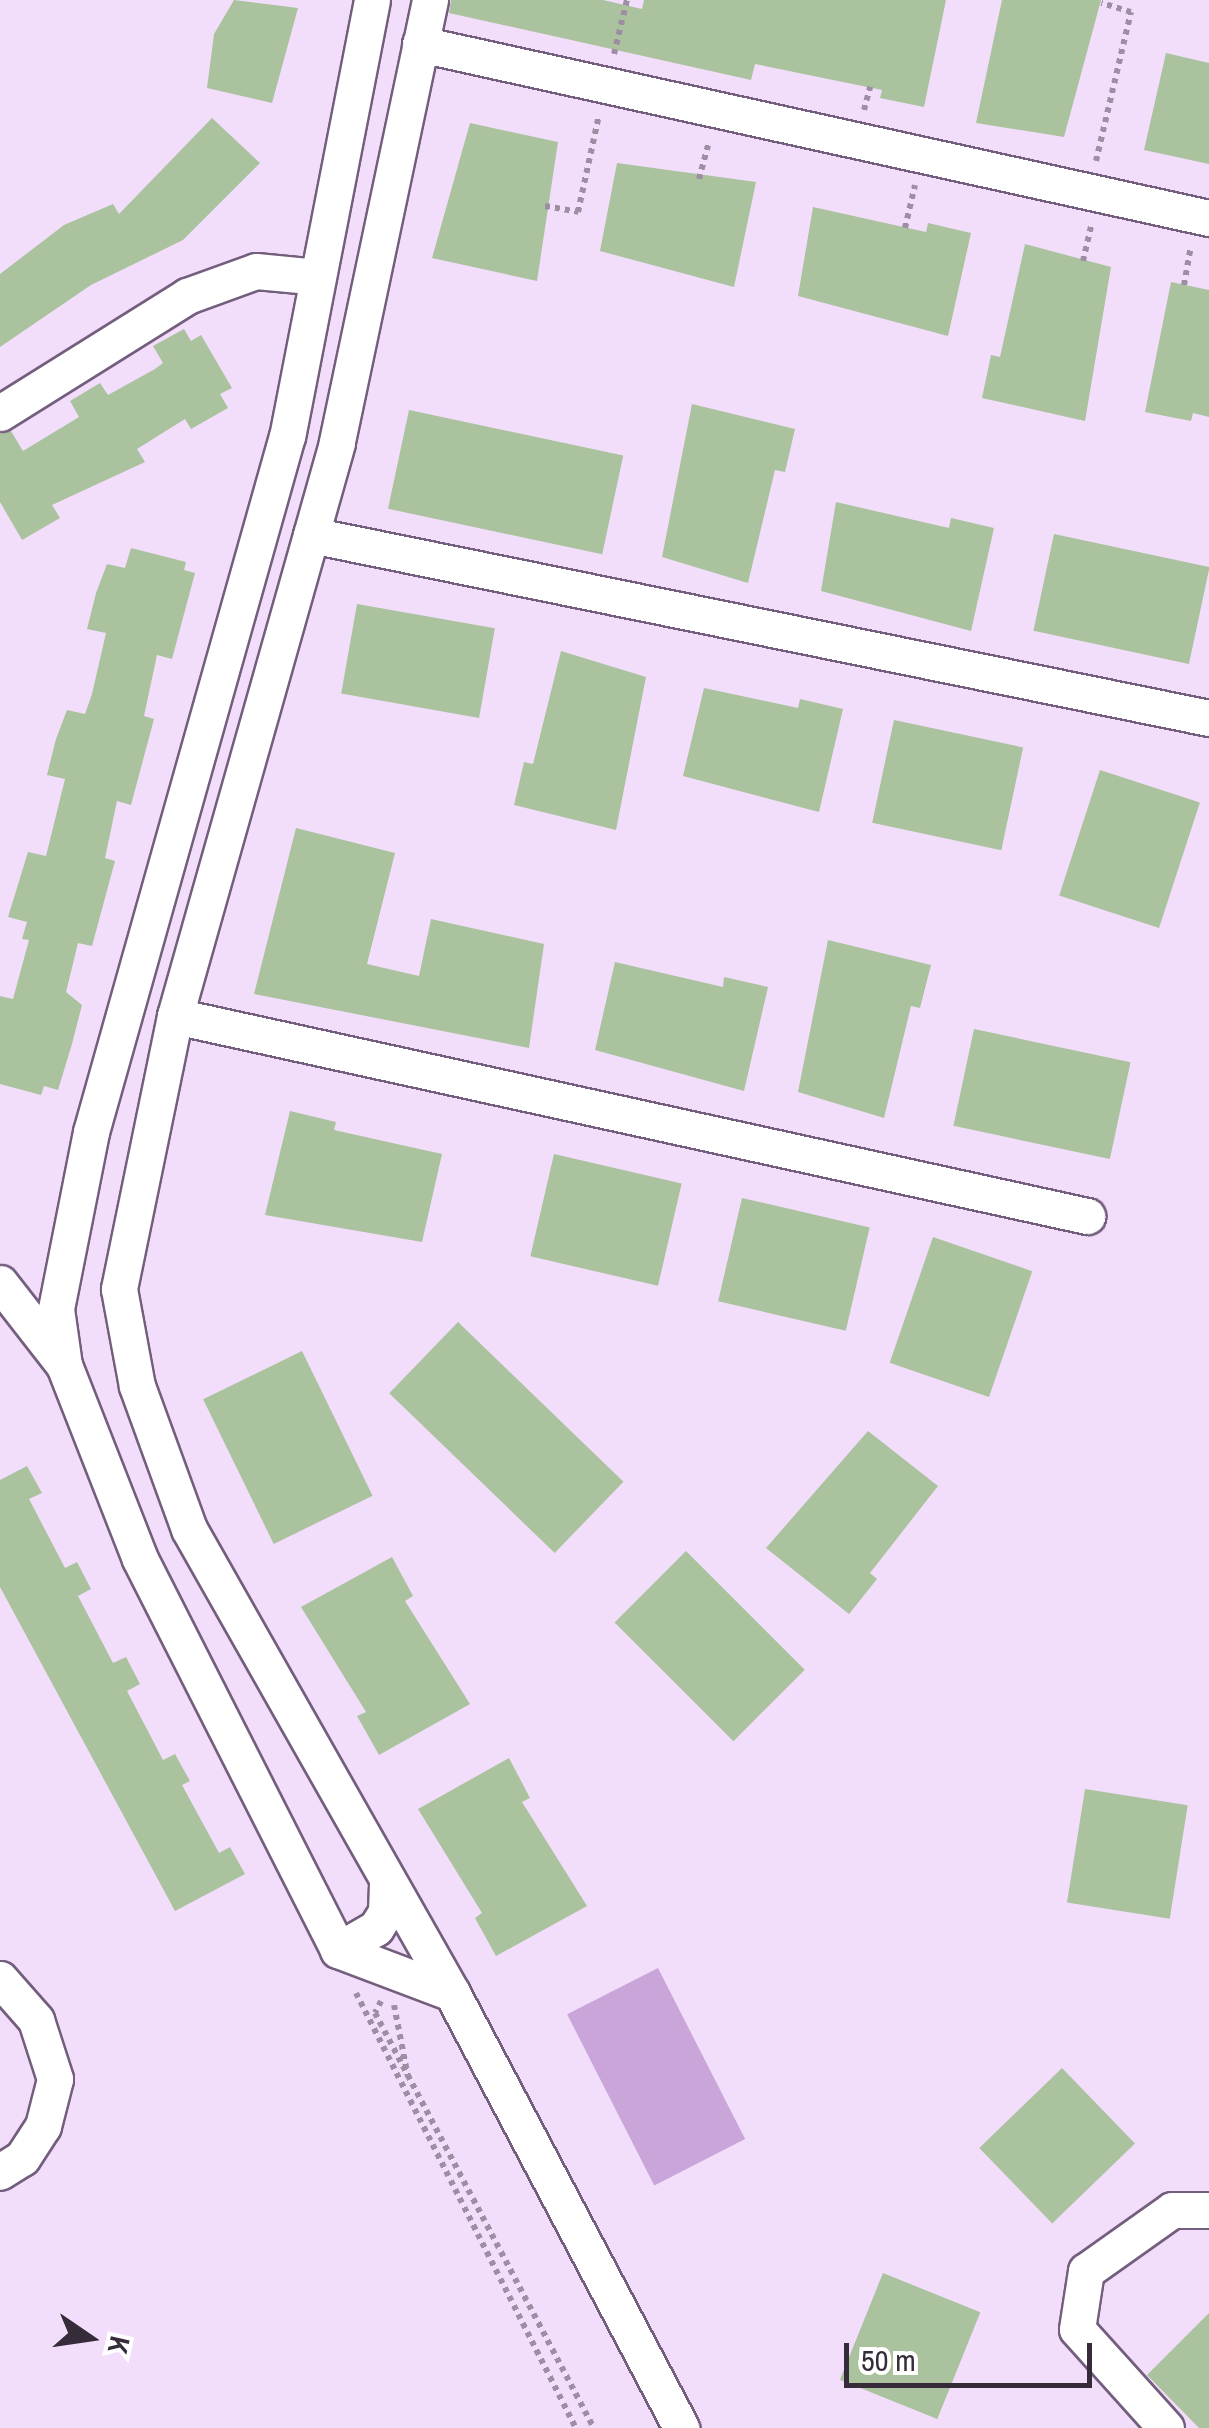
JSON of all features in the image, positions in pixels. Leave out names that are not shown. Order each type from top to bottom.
[{"type":"street","points":[[372,0],[287,436],[90,1132],[56,1309],[64,1365],[140,1559],[346,1953],[452,1993]]},
{"type":"street","points":[[430,0],[311,535],[175,1016],[119,1289],[137,1386],[189,1529],[452,1993],[681,2428]]},
{"type":"street","points":[[420,44],[1209,218]]},
{"type":"street","points":[[0,413],[186,296],[256,272],[318,277]]},
{"type":"street","points":[[311,535],[1209,718]]},
{"type":"street","points":[[175,1016],[1087,1216]]},
{"type":"street","points":[[0,1283],[64,1365]]},
{"type":"street","points":[[346,1953],[376,1928],[386,1912],[386,1881]]},
{"type":"street","points":[[0,1979],[52,2051],[55,2079],[43,2126],[22,2158],[0,2172]]},
{"type":"street","points":[[0,2148],[43,2126]]},
{"type":"street","points":[[1166,2428],[1077,2329],[1086,2271],[1172,2210],[1209,2210]]},
{"type":"path","points":[[1089,191],[1131,12],[1100,2]]},
{"type":"path","points":[[346,1953],[357,2004],[576,2428]]},
{"type":"path","points":[[408,2077],[393,2000],[380,2001],[374,2013],[594,2428]]},
{"type":"shaded area","points":[[658,1968],[745,2139],[654,2185],[567,2014]]},
{"type":"building","points":[[234,0],[298,8],[272,103],[207,88],[214,34]]},
{"type":"building","points":[[451,0],[603,0],[642,9],[644,0],[946,0],[924,107],[880,98],[882,90],[755,64],[751,80],[449,13]]},
{"type":"building","points":[[1002,0],[1101,0],[1064,137],[976,123]]},
{"type":"building","points":[[1166,53],[1209,63],[1209,164],[1144,150]]},
{"type":"building","points":[[212,118],[260,163],[183,240],[91,285],[0,347],[0,274],[64,225],[113,204],[119,214]]},
{"type":"building","points":[[470,123],[558,142],[537,281],[432,258]]},
{"type":"building","points":[[617,163],[756,182],[734,287],[600,251]]},
{"type":"building","points":[[813,207],[926,232],[928,223],[971,233],[948,336],[798,296]]},
{"type":"building","points":[[1025,244],[1111,267],[1085,421],[982,398],[991,355],[1000,357]]},
{"type":"building","points":[[1171,282],[1209,290],[1209,417],[1193,413],[1191,421],[1145,412]]},
{"type":"building","points":[[184,329],[191,341],[201,335],[232,388],[220,394],[228,408],[191,429],[185,419],[137,449],[145,462],[52,505],[60,518],[22,540],[0,502],[0,434],[11,431],[23,451],[79,417],[70,401],[100,383],[108,395],[163,363],[153,346]]},
{"type":"building","points":[[692,404],[795,429],[785,472],[775,470],[748,583],[662,557]]},
{"type":"building","points":[[409,410],[623,456],[602,554],[388,509]]},
{"type":"building","points":[[836,502],[949,528],[951,518],[994,528],[971,631],[821,591]]},
{"type":"building","points":[[1054,534],[1209,567],[1189,664],[1033,631]]},
{"type":"building","points":[[131,548],[186,562],[184,570],[195,573],[172,659],[157,655],[144,716],[154,719],[131,805],[117,801],[105,858],[115,861],[92,946],[78,943],[66,992],[82,1005],[72,1044],[58,1090],[44,1086],[41,1095],[0,1084],[0,996],[13,999],[29,940],[22,939],[27,922],[8,917],[28,852],[46,856],[65,779],[47,775],[56,739],[67,710],[85,714],[92,694],[106,633],[87,629],[96,593],[107,564],[125,568]]},
{"type":"building","points":[[357,604],[495,628],[479,718],[341,694]]},
{"type":"building","points":[[561,651],[646,677],[616,830],[514,805],[524,762],[533,764]]},
{"type":"building","points":[[704,688],[798,708],[800,699],[843,709],[819,812],[683,776]]},
{"type":"building","points":[[894,720],[1023,747],[1001,850],[872,823]]},
{"type":"building","points":[[1100,770],[1200,802],[1159,928],[1059,896]]},
{"type":"building","points":[[296,828],[395,853],[367,964],[419,976],[431,919],[544,944],[529,1048],[254,994]]},
{"type":"building","points":[[828,940],[931,965],[920,1008],[911,1006],[884,1118],[798,1092]]},
{"type":"building","points":[[615,962],[723,987],[724,977],[768,987],[744,1091],[595,1050]]},
{"type":"building","points":[[974,1029],[1131,1062],[1110,1159],[953,1126]]},
{"type":"building","points":[[290,1111],[336,1122],[334,1130],[442,1154],[422,1242],[265,1215]]},
{"type":"building","points":[[554,1154],[682,1183],[658,1286],[530,1256]]},
{"type":"building","points":[[742,1198],[870,1227],[846,1331],[718,1301]]},
{"type":"building","points":[[933,1237],[1032,1271],[989,1397],[890,1363]]},
{"type":"building","points":[[458,1322],[623,1482],[555,1553],[389,1393]]},
{"type":"building","points":[[302,1351],[373,1496],[274,1544],[203,1399]]},
{"type":"building","points":[[868,1431],[938,1486],[870,1573],[877,1579],[849,1614],[766,1548]]},
{"type":"building","points":[[27,1466],[42,1493],[29,1499],[65,1568],[77,1562],[91,1589],[78,1596],[113,1663],[126,1657],[140,1684],[127,1691],[163,1760],[175,1754],[190,1781],[182,1785],[219,1853],[230,1847],[245,1874],[175,1911],[0,1587],[0,1480]]},
{"type":"building","points":[[686,1551],[805,1670],[733,1741],[615,1622]]},
{"type":"building","points":[[392,1557],[413,1596],[405,1601],[470,1704],[379,1755],[357,1716],[366,1712],[301,1607]]},
{"type":"building","points":[[509,1758],[530,1798],[522,1802],[587,1906],[496,1956],[475,1918],[482,1913],[418,1809]]},
{"type":"building","points":[[1085,1789],[1188,1805],[1170,1919],[1067,1903]]},
{"type":"building","points":[[1062,2068],[1135,2144],[1052,2223],[979,2148]]},
{"type":"building","points":[[883,2273],[980,2312],[937,2419],[840,2380]]},
{"type":"building","points":[[1209,2313],[1209,2428],[1199,2428],[1147,2375]]}]
